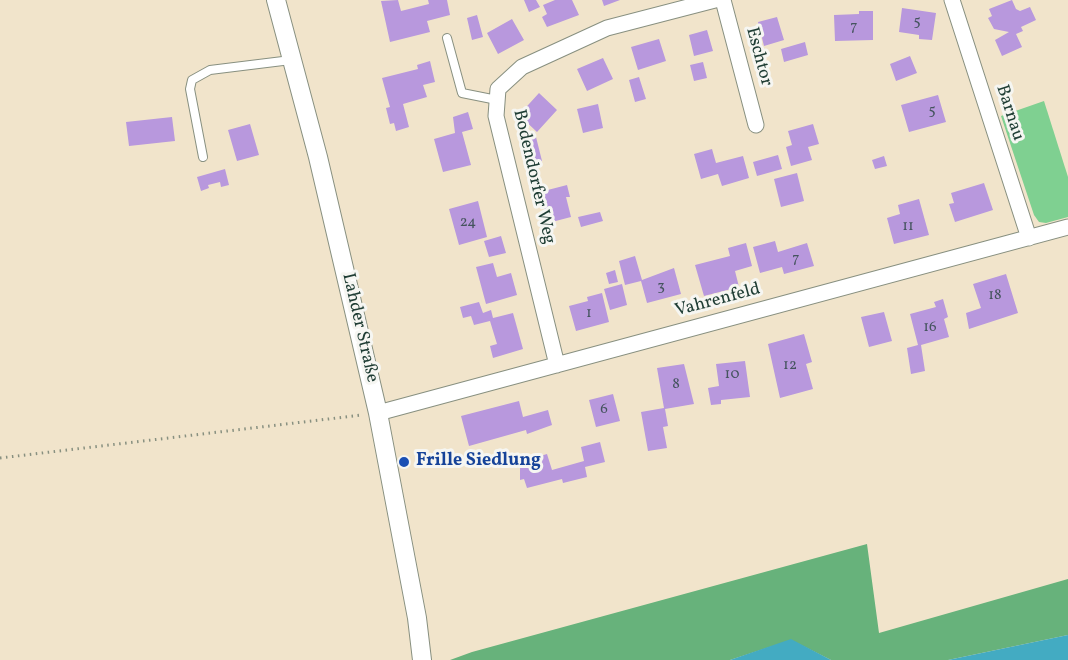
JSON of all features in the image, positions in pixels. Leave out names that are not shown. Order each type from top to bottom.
[{"type":"street","name":"Lahder Straße","points":[[276,0],[318,157],[378,413],[417,618],[422,660]]},
{"type":"street","name":"Bodendorfer Weg","points":[[557,365],[496,116],[498,89],[522,66],[607,28],[715,0]]},
{"type":"street","name":"Eschtor","points":[[723,0],[756,125]]},
{"type":"street","name":"Barnau","points":[[952,0],[1029,238]]},
{"type":"street","name":"Vahrenfeld","points":[[378,413],[1068,227]]},
{"type":"lane","points":[[447,38],[462,93],[497,100]]},
{"type":"lane","points":[[203,157],[190,88],[192,80],[210,70],[292,60]]},
{"type":"path","points":[[0,458],[378,413]]},
{"type":"green space","points":[[1044,101],[1068,177],[1068,217],[1046,223],[1039,222],[1034,215],[1001,116]]},
{"type":"green space","points":[[867,544],[879,633],[1068,579],[1068,635],[948,660],[831,660],[791,640],[730,660],[450,660],[472,652]]},
{"type":"water","points":[[1068,635],[1068,660],[948,660]]},
{"type":"water","points":[[791,639],[831,660],[730,660]]},
{"type":"building","points":[[398,0],[401,11],[429,4],[428,0],[447,0],[450,15],[427,21],[430,32],[390,42],[381,1]]},
{"type":"building","points":[[524,0],[536,0],[540,7],[529,12]]},
{"type":"building","points":[[555,0],[572,0],[579,15],[547,27],[542,17],[547,14],[543,5]]},
{"type":"building","points":[[602,0],[620,0],[604,6]]},
{"type":"building","points":[[1012,0],[1016,9],[1020,11],[1030,7],[1036,20],[1021,27],[1023,31],[1016,34],[1022,47],[1002,56],[995,40],[1009,32],[994,29],[988,18],[992,16],[989,9]]},
{"type":"building","points":[[902,8],[936,13],[932,40],[919,39],[919,35],[899,32]]},
{"type":"building","points":[[859,11],[873,11],[873,40],[835,41],[834,15],[859,14]]},
{"type":"building","points":[[477,15],[483,37],[472,40],[467,18]]},
{"type":"building","points":[[777,17],[784,40],[764,46],[758,22]]},
{"type":"building","points":[[512,19],[524,40],[498,54],[487,33]]},
{"type":"building","points":[[707,30],[713,51],[694,56],[689,35]]},
{"type":"building","points":[[659,39],[666,61],[638,70],[631,47]]},
{"type":"building","points":[[805,42],[808,55],[784,62],[781,49]]},
{"type":"building","points":[[910,56],[917,73],[896,81],[890,64]]},
{"type":"building","points":[[603,58],[613,79],[587,91],[577,69]]},
{"type":"building","points":[[430,61],[435,82],[423,85],[427,97],[403,104],[409,127],[396,131],[394,123],[390,124],[386,108],[390,107],[382,78],[418,69],[417,65]]},
{"type":"building","points":[[703,62],[707,78],[694,81],[690,65]]},
{"type":"building","points":[[639,77],[646,99],[635,102],[629,80]]},
{"type":"building","points":[[539,93],[557,110],[537,132],[519,115]]},
{"type":"building","points":[[938,95],[946,122],[909,132],[901,105]]},
{"type":"building","points":[[598,104],[603,128],[583,133],[577,109]]},
{"type":"building","points":[[468,112],[473,129],[462,132],[471,165],[443,172],[434,139],[455,133],[453,117]]},
{"type":"building","points":[[172,117],[175,141],[129,146],[126,122]]},
{"type":"building","points":[[250,124],[259,155],[237,161],[228,130]]},
{"type":"building","points":[[813,124],[819,144],[808,147],[812,160],[791,166],[786,147],[792,145],[788,131]]},
{"type":"building","points":[[536,137],[542,161],[532,164],[525,140]]},
{"type":"building","points":[[712,149],[716,163],[743,156],[749,178],[722,186],[718,174],[701,179],[694,154]]},
{"type":"building","points":[[778,155],[782,169],[757,176],[753,162]]},
{"type":"building","points":[[884,156],[887,166],[875,169],[872,160]]},
{"type":"building","points":[[225,169],[229,185],[221,187],[220,182],[208,185],[209,188],[201,191],[197,177]]},
{"type":"building","points":[[797,173],[804,201],[781,207],[774,179]]},
{"type":"building","points":[[984,183],[993,210],[955,222],[949,204],[954,203],[951,193]]},
{"type":"building","points":[[567,185],[570,197],[566,197],[571,217],[548,223],[540,192]]},
{"type":"building","points":[[919,199],[929,235],[894,244],[887,218],[900,214],[898,205]]},
{"type":"building","points":[[478,201],[487,237],[459,245],[449,209]]},
{"type":"building","points":[[600,212],[603,221],[581,227],[578,217]]},
{"type":"building","points":[[501,236],[506,253],[489,257],[484,241]]},
{"type":"building","points":[[775,241],[778,252],[807,243],[814,266],[784,274],[782,267],[760,273],[753,247]]},
{"type":"building","points":[[746,243],[752,266],[735,271],[739,287],[704,296],[695,265],[730,256],[728,248]]},
{"type":"building","points":[[635,256],[642,280],[674,268],[681,294],[647,303],[641,281],[625,285],[619,261]]},
{"type":"building","points":[[493,263],[497,277],[511,273],[517,295],[486,304],[476,267]]},
{"type":"building","points":[[615,270],[618,282],[609,284],[606,273]]},
{"type":"building","points":[[1006,274],[1018,313],[969,329],[966,313],[981,308],[973,284]]},
{"type":"building","points":[[622,284],[627,305],[610,310],[604,289]]},
{"type":"building","points":[[602,293],[609,322],[576,331],[569,306],[588,301],[587,297]]},
{"type":"building","points":[[943,299],[948,317],[944,319],[949,337],[921,345],[925,371],[911,374],[907,348],[918,345],[910,314],[936,307],[934,302]]},
{"type":"building","points":[[479,302],[483,313],[491,310],[493,318],[513,313],[523,349],[493,358],[490,346],[497,344],[490,321],[474,325],[471,316],[463,318],[460,307]]},
{"type":"building","points":[[884,312],[892,341],[869,347],[861,317]]},
{"type":"building","points":[[804,334],[812,362],[806,364],[813,389],[780,398],[768,344]]},
{"type":"building","points":[[745,361],[750,397],[721,400],[721,404],[711,405],[708,388],[719,386],[716,364]]},
{"type":"building","points":[[684,364],[694,404],[665,409],[668,426],[663,427],[667,448],[648,451],[641,412],[664,408],[657,368]]},
{"type":"building","points":[[613,394],[620,421],[596,427],[589,400]]},
{"type":"building","points":[[519,401],[523,417],[548,410],[552,425],[527,434],[526,430],[469,446],[461,416]]},
{"type":"building","points":[[600,442],[605,462],[585,467],[587,477],[563,483],[562,479],[527,488],[524,479],[520,480],[520,462],[547,454],[552,470],[584,461],[581,447]]},
{"type":"place","name":"Frille Siedlung","points":[[404,462]]}]
